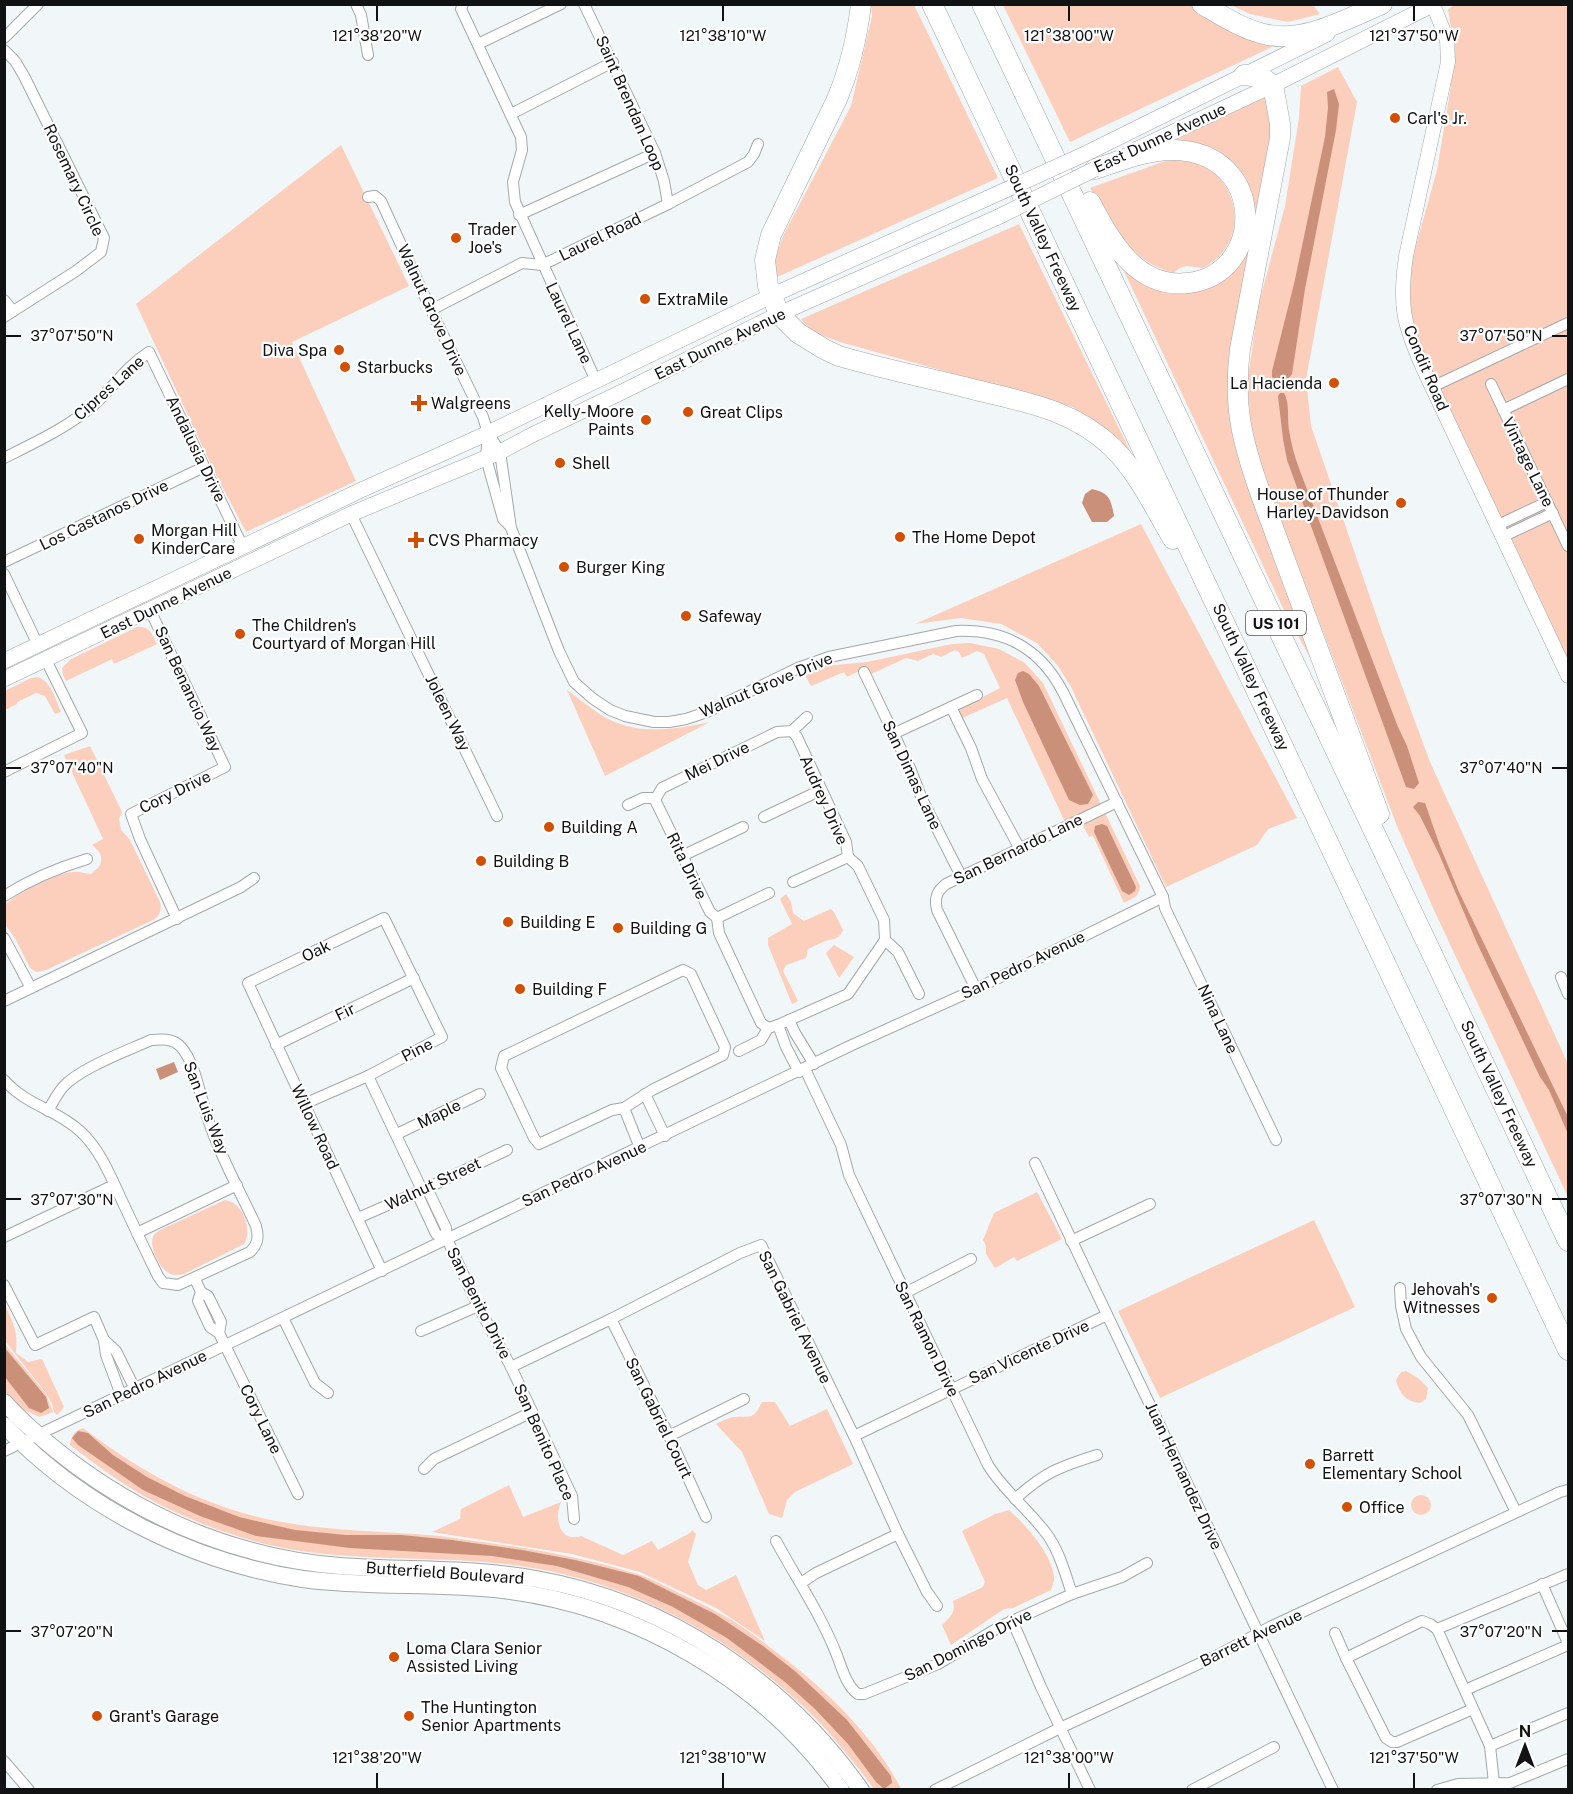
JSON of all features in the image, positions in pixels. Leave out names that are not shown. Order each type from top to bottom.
[{"type":"highway","points":[[861,4],[856,41],[845,79],[776,222],[767,246],[768,286],[779,314],[798,333],[824,350],[839,356],[1038,405],[1057,411],[1088,427],[1113,449],[1133,473],[1230,634]]},
{"type":"highway","name":"South Valley Freeway","points":[[932,4],[1569,1350]]},
{"type":"highway","name":"South Valley Freeway","points":[[982,4],[1569,1241]]},
{"type":"highway","points":[[1202,4],[1250,30],[1291,37],[1305,35],[1384,4]]},
{"type":"highway","points":[[1009,61],[1072,167],[1115,246],[1130,263],[1158,280],[1188,283],[1203,280],[1215,274],[1226,265],[1237,249],[1245,220],[1244,200],[1236,181],[1213,160],[1196,153],[1174,150],[1091,161]]},
{"type":"highway","points":[[1244,75],[1261,77],[1273,85],[1280,138],[1241,341],[1237,385],[1239,418],[1245,449],[1261,495],[1386,833],[1390,863]]},
{"type":"main road","name":"East Dunne Avenue","points":[[4,680],[351,514],[493,455],[779,314],[998,217],[1091,161],[1244,75],[1384,4]]},
{"type":"main road","name":"East Dunne Avenue","points":[[4,661],[319,510],[488,433],[773,295],[988,198],[1091,161],[1273,85],[1433,5]]},
{"type":"main road","points":[[319,510],[330,513],[342,510],[351,514],[359,500],[393,484],[400,473]]},
{"type":"main road","points":[[211,581],[216,570],[238,557],[243,547]]},
{"type":"main road","points":[[46,660],[47,651],[99,626],[109,611]]},
{"type":"main road","name":"Butterfield Boulevard","points":[[4,1402],[38,1435],[88,1475],[180,1527],[239,1548],[284,1558],[339,1566],[473,1571],[537,1579],[593,1593],[652,1616],[728,1658],[775,1694],[818,1735],[861,1790]]},
{"type":"main road","name":"Butterfield Boulevard","points":[[4,1425],[21,1443],[58,1474],[111,1510],[169,1540],[236,1564],[304,1579],[468,1587],[523,1593],[589,1609],[635,1626],[695,1656],[747,1692],[794,1734],[824,1766],[841,1790]]},
{"type":"street","points":[[4,38],[38,4]]},
{"type":"street","points":[[356,4],[361,15],[368,55]]},
{"type":"street","points":[[463,4],[461,9],[521,137],[522,150],[513,182],[515,202],[519,216],[542,265]]},
{"type":"street","points":[[478,44],[561,4]]},
{"type":"street","name":"Saint Brendan Loop","points":[[584,4],[655,153],[664,181],[668,204]]},
{"type":"street","name":"Condit Road","points":[[1433,5],[1447,40],[1448,62],[1402,285],[1402,303],[1407,330],[1569,676]]},
{"type":"street","name":"Rosemary Circle","points":[[4,50],[15,61],[24,76],[104,238],[101,252],[9,314],[4,300]]},
{"type":"street","points":[[511,114],[613,62]]},
{"type":"street","name":"Laurel Road","points":[[431,310],[522,263],[542,265],[668,204],[748,162],[758,144]]},
{"type":"street","points":[[519,216],[655,153]]},
{"type":"street","name":"Walnut Grove Drive","points":[[368,197],[375,196],[381,201],[483,417],[511,528],[559,651],[574,682],[592,698],[610,710],[625,716],[654,722],[669,722],[707,712],[798,668],[829,657],[948,633],[974,631],[1008,638],[1023,646],[1047,667],[1056,679],[1163,897]]},
{"type":"street","name":"Laurel Lane","points":[[542,265],[596,381]]},
{"type":"street","points":[[1432,387],[1569,323]]},
{"type":"street","name":"Cipres Lane","points":[[4,458],[65,427],[96,403],[135,362],[149,352]]},
{"type":"street","name":"Andalusia Drive","points":[[149,352],[243,547]]},
{"type":"street","name":"Vintage Lane","points":[[1503,410],[1569,379]]},
{"type":"street","name":"Vintage Lane","points":[[1491,384],[1569,546]]},
{"type":"street","name":"Los Castanos Drive","points":[[4,562],[204,467]]},
{"type":"street","points":[[1501,530],[1547,502]]},
{"type":"street","points":[[1501,530],[1553,513]]},
{"type":"street","name":"Joleen Way","points":[[351,514],[497,816]]},
{"type":"street","points":[[4,574],[7,587],[38,645]]},
{"type":"street","name":"San Benancio Way","points":[[150,610],[225,767]]},
{"type":"street","points":[[4,772],[82,733],[46,660]]},
{"type":"street","name":"San Dimas Lane","points":[[864,672],[922,799],[961,876]]},
{"type":"street","points":[[893,734],[976,695]]},
{"type":"street","points":[[951,707],[982,778],[1020,849]]},
{"type":"street","name":"Mei Drive","points":[[628,805],[643,798],[656,798],[662,788],[777,732],[792,731],[807,717]]},
{"type":"street","name":"Audrey Drive","points":[[792,731],[797,737],[846,842],[848,856],[858,866],[884,920],[885,940],[898,951],[919,994]]},
{"type":"street","name":"Cory Drive","points":[[177,919],[130,814],[225,767]]},
{"type":"street","points":[[764,817],[821,790]]},
{"type":"street","name":"Rita Drive","points":[[656,798],[710,912],[717,918],[723,943],[761,1023],[773,1027]]},
{"type":"street","name":"San Bernardo Lane","points":[[976,988],[937,910],[935,902],[938,891],[961,876],[1117,802]]},
{"type":"street","points":[[682,856],[742,827]]},
{"type":"street","points":[[793,882],[848,856]]},
{"type":"street","points":[[4,896],[52,870],[87,860]]},
{"type":"street","points":[[4,1000],[177,919],[241,887],[254,878]]},
{"type":"street","points":[[717,918],[769,893]]},
{"type":"street","name":"San Pedro Avenue","points":[[4,1451],[1163,897]]},
{"type":"street","name":"Nina Lane","points":[[1163,897],[1165,908],[1275,1140]]},
{"type":"street","name":"Pine","points":[[304,1104],[368,1076],[442,1038],[384,918]]},
{"type":"street","name":"Oak","points":[[248,983],[384,918]]},
{"type":"street","points":[[4,938],[31,988]]},
{"type":"street","points":[[739,1051],[761,1040],[773,1027],[848,994],[885,940]]},
{"type":"street","points":[[682,970],[691,974],[725,1047],[723,1055],[645,1094],[624,1108],[612,1110],[539,1144],[501,1068],[504,1056],[682,970]]},
{"type":"street","points":[[1561,977],[1569,994]]},
{"type":"street","name":"Fir","points":[[276,1045],[414,978]]},
{"type":"street","name":"Willow Road","points":[[248,983],[382,1271]]},
{"type":"street","name":"San Ramon Drive","points":[[789,1020],[801,1041],[806,1068],[841,1145],[849,1175],[991,1471],[1048,1536],[1072,1594]]},
{"type":"street","name":"San Ramon Drive","points":[[773,1027],[786,1047],[806,1068]]},
{"type":"street","name":"San Luis Way","points":[[48,1111],[64,1085],[79,1074],[151,1040],[162,1039],[180,1045],[197,1080],[211,1128],[258,1234],[256,1246],[250,1252],[195,1279]]},
{"type":"street","points":[[786,1047],[792,1040],[801,1041]]},
{"type":"street","name":"San Benito Drive","points":[[368,1076],[422,1190],[446,1228],[447,1239],[478,1306],[511,1367]]},
{"type":"street","points":[[4,1080],[29,1102],[65,1120],[81,1132],[96,1150],[158,1276],[164,1283],[178,1285],[195,1279],[201,1292],[198,1301],[210,1327],[219,1333],[225,1345]]},
{"type":"street","name":"Maple","points":[[397,1134],[480,1094]]},
{"type":"street","points":[[645,1094],[665,1136]]},
{"type":"street","points":[[624,1108],[640,1148]]},
{"type":"street","name":"Walnut Street","points":[[358,1218],[507,1150]]},
{"type":"street","name":"Juan Hernandez Drive","points":[[1035,1163],[1333,1790]]},
{"type":"street","points":[[4,1237],[114,1185]]},
{"type":"street","points":[[137,1233],[237,1185]]},
{"type":"street","points":[[1071,1241],[1150,1204]]},
{"type":"street","name":"San Gabriel Avenue","points":[[511,1367],[760,1245],[854,1436],[898,1533],[927,1592],[937,1606]]},
{"type":"street","points":[[905,1293],[971,1259]]},
{"type":"street","points":[[4,1285],[35,1345],[94,1317],[105,1340],[116,1351],[135,1389]]},
{"type":"street","points":[[1400,1288],[1406,1329],[1421,1357],[1468,1415],[1516,1512]]},
{"type":"street","points":[[421,1331],[478,1306]]},
{"type":"street","name":"San Vicente Drive","points":[[854,1436],[1107,1315]]},
{"type":"street","points":[[283,1318],[315,1383],[328,1394]]},
{"type":"street","name":"San Gabriel Court","points":[[611,1319],[706,1517]]},
{"type":"street","points":[[105,1340],[106,1355],[121,1395]]},
{"type":"street","name":"Cory Lane","points":[[225,1345],[298,1494]]},
{"type":"street","name":"San Benito Place","points":[[511,1367],[572,1496],[574,1519]]},
{"type":"street","points":[[669,1436],[744,1399]]},
{"type":"street","points":[[424,1469],[434,1459],[532,1412]]},
{"type":"street","points":[[1016,1499],[1055,1469],[1097,1455]]},
{"type":"street","name":"Barrett Avenue","points":[[935,1790],[1258,1634],[1516,1512],[1569,1490]]},
{"type":"street","points":[[801,1583],[816,1573],[898,1533]]},
{"type":"street","name":"San Domingo Drive","points":[[776,1540],[832,1642],[850,1686],[858,1694],[864,1694],[938,1664],[1012,1620],[1072,1594],[1122,1577],[1147,1563]]},
{"type":"street","points":[[1437,1629],[1569,1574]]},
{"type":"street","points":[[1465,1690],[1569,1644],[1542,1584]]},
{"type":"street","points":[[1012,1620],[1090,1790]]},
{"type":"street","points":[[1346,1658],[1422,1621],[1437,1629],[1490,1746],[1494,1783]]},
{"type":"street","points":[[1335,1633],[1386,1738],[1392,1742],[1397,1742],[1473,1709]]},
{"type":"street","points":[[1490,1746],[1569,1713]]},
{"type":"street","points":[[1192,1790],[1274,1747]]},
{"type":"street","points":[[1437,1790],[1458,1784],[1510,1783],[1569,1759]]},
{"type":"street","points":[[4,1761],[29,1790]]},
{"type":"shaded area","points":[[1456,4],[1568,5],[1568,664],[1410,335],[1407,278],[1437,170],[1451,86],[1452,36],[1448,9]]},
{"type":"shaded area","points":[[871,5],[914,5],[998,178],[777,277],[773,264],[784,234],[851,106],[872,16]]},
{"type":"shaded area","points":[[1003,5],[1191,5],[1272,47],[1070,142]]},
{"type":"shaded area","points":[[1231,5],[1313,5],[1320,14],[1288,22],[1250,14]]},
{"type":"shaded area","points":[[1338,67],[1357,102],[1306,379],[1311,426],[1383,635],[1430,762],[1568,1064],[1568,1197],[1397,826],[1254,450],[1247,385],[1258,307],[1285,206],[1299,118],[1301,86]]},
{"type":"shaded area","points":[[1334,89],[1339,104],[1336,130],[1305,289],[1292,374],[1287,381],[1277,380],[1272,377],[1272,371],[1294,284],[1325,137],[1327,92]]},
{"type":"shaded area","points":[[1267,94],[1273,135],[1229,406],[1239,461],[1323,674],[1320,676],[1283,608],[1123,269],[1154,286],[1237,263],[1236,169],[1208,149],[1174,141]]},
{"type":"shaded area","points":[[341,145],[409,286],[292,342],[356,481],[246,532],[213,469],[136,304]]},
{"type":"shaded area","points":[[1180,160],[1200,164],[1216,174],[1227,188],[1233,205],[1234,223],[1230,240],[1220,256],[1203,268],[1184,267],[1174,273],[1158,267],[1133,251],[1123,240],[1090,188],[1165,161]]},
{"type":"shaded area","points":[[1019,224],[1132,455],[1073,407],[840,342],[813,332],[801,319]]},
{"type":"shaded area","points":[[1284,393],[1287,401],[1288,425],[1298,466],[1407,746],[1419,783],[1414,789],[1406,787],[1287,460],[1278,396]]},
{"type":"shaded area","points":[[1092,489],[1106,495],[1110,501],[1114,516],[1107,522],[1092,522],[1082,503],[1085,494]]},
{"type":"shaded area","points":[[1141,524],[1297,818],[1268,829],[1257,845],[1166,887],[1071,687],[1058,666],[1037,643],[1001,624],[961,618],[915,624]]},
{"type":"shaded area","points":[[137,627],[148,629],[157,644],[114,664],[112,659],[66,681],[62,668],[71,659]]},
{"type":"shaded area","points":[[970,643],[999,649],[1025,663],[1043,683],[1140,886],[1137,895],[1133,898],[1124,903],[1093,836],[1089,837],[1078,816],[1065,822],[1007,698],[962,718],[958,710],[1000,688],[984,654],[977,651],[962,658],[955,650],[941,657],[933,654],[918,661],[906,658],[871,674],[867,667],[847,677],[844,672],[811,686],[805,675],[826,666],[867,662],[952,644]]},
{"type":"shaded area","points":[[1023,671],[1029,674],[1039,686],[1093,795],[1088,804],[1080,805],[1069,800],[1015,680],[1018,673]]},
{"type":"shaded area","points":[[37,677],[49,686],[61,712],[55,714],[45,696],[36,693],[5,710],[5,691]]},
{"type":"shaded area","points":[[567,690],[601,715],[627,726],[641,729],[668,729],[710,722],[605,776]]},
{"type":"shaded area","points":[[90,746],[122,812],[119,819],[121,830],[130,840],[160,902],[161,910],[153,920],[46,970],[36,972],[30,968],[5,924],[5,905],[27,890],[56,876],[75,872],[91,874],[99,867],[100,854],[92,845],[103,839],[64,755]]},
{"type":"shaded area","points":[[1418,802],[1425,803],[1459,892],[1568,1117],[1568,1134],[1477,943],[1439,854],[1413,807]]},
{"type":"shaded area","points":[[1102,824],[1107,826],[1136,887],[1135,891],[1129,895],[1122,891],[1094,832],[1095,826]]},
{"type":"shaded area","points":[[786,894],[791,902],[793,913],[804,921],[831,909],[843,930],[837,938],[808,949],[806,958],[786,965],[783,971],[798,1001],[792,1004],[768,945],[768,938],[792,924],[780,899]]},
{"type":"shaded area","points":[[834,945],[854,957],[839,978],[826,953]]},
{"type":"shaded area","points":[[174,1062],[178,1072],[160,1080],[156,1069]]},
{"type":"shaded area","points":[[1037,1192],[1062,1239],[1017,1261],[1014,1257],[995,1268],[986,1254],[983,1240],[994,1213]]},
{"type":"shaded area","points":[[225,1200],[237,1206],[245,1218],[247,1238],[244,1244],[184,1274],[175,1275],[166,1271],[154,1252],[152,1241],[155,1234]]},
{"type":"shaded area","points":[[1314,1220],[1355,1307],[1160,1398],[1118,1311]]},
{"type":"shaded area","points":[[5,1305],[15,1328],[16,1353],[28,1362],[42,1359],[64,1407],[57,1415],[46,1393],[5,1341]]},
{"type":"shaded area","points":[[4,1343],[46,1394],[53,1412],[40,1417],[19,1408],[5,1391]]},
{"type":"shaded area","points":[[4,1347],[46,1397],[49,1408],[41,1413],[29,1408],[5,1377]]},
{"type":"shaded area","points":[[1406,1371],[1428,1388],[1426,1399],[1420,1403],[1407,1399],[1399,1389],[1396,1380],[1401,1372]]},
{"type":"shaded area","points":[[762,1402],[775,1402],[790,1426],[827,1409],[853,1464],[795,1492],[787,1500],[782,1518],[769,1514],[742,1452],[716,1424],[730,1418],[751,1416],[757,1412]]},
{"type":"shaded area","points":[[83,1428],[159,1478],[200,1498],[243,1513],[312,1527],[435,1536],[559,1554],[651,1579],[746,1629],[804,1674],[836,1703],[866,1736],[901,1789],[874,1789],[826,1730],[804,1707],[763,1672],[698,1628],[627,1594],[590,1581],[513,1565],[334,1555],[287,1549],[242,1538],[156,1503],[111,1475],[70,1445],[73,1434]]},
{"type":"shaded area","points":[[78,1431],[88,1433],[113,1455],[147,1477],[185,1496],[239,1517],[295,1530],[346,1535],[401,1535],[522,1550],[639,1576],[715,1614],[763,1646],[796,1672],[847,1720],[891,1776],[892,1783],[884,1789],[876,1782],[848,1744],[815,1709],[785,1682],[727,1638],[673,1607],[628,1587],[557,1566],[492,1556],[350,1548],[256,1536],[200,1516],[143,1490],[78,1445],[72,1438]]},
{"type":"shaded area","points":[[509,1485],[523,1517],[561,1502],[558,1522],[563,1533],[574,1537],[581,1536],[623,1555],[652,1541],[658,1550],[692,1530],[696,1534],[688,1562],[698,1585],[706,1590],[736,1575],[765,1641],[716,1608],[640,1572],[572,1554],[432,1532],[460,1519],[461,1509]]},
{"type":"shaded area","points":[[1421,1495],[1428,1498],[1431,1505],[1428,1512],[1421,1515],[1414,1512],[1411,1505],[1414,1498]]},
{"type":"shaded area","points":[[1009,1510],[1030,1531],[1043,1549],[1052,1568],[1054,1582],[1051,1590],[1013,1608],[1004,1609],[951,1645],[942,1625],[953,1612],[953,1601],[983,1587],[985,1582],[962,1531],[995,1514]]},
{"type":"place","name":"Carl's Jr.","points":[[1395,118]]},
{"type":"place","name":"Trader Joe's","points":[[456,238]]},
{"type":"place","name":"ExtraMile","points":[[645,299]]},
{"type":"place","name":"Diva Spa","points":[[339,350]]},
{"type":"place","name":"Starbucks","points":[[345,367]]},
{"type":"place","name":"La Hacienda","points":[[1334,383]]},
{"type":"place","name":"Walgreens","points":[[419,403]]},
{"type":"place","name":"Great Clips","points":[[688,412]]},
{"type":"place","name":"Kelly-Moore Paints","points":[[646,420]]},
{"type":"place","name":"Shell","points":[[560,463]]},
{"type":"place","name":"House of Thunder Harley-Davidson","points":[[1401,503]]},
{"type":"place","name":"The Home Depot","points":[[900,537]]},
{"type":"place","name":"Morgan Hill KinderCare","points":[[139,539]]},
{"type":"place","name":"CVS Pharmacy","points":[[416,540]]},
{"type":"place","name":"Burger King","points":[[564,567]]},
{"type":"place","name":"Safeway","points":[[686,616]]},
{"type":"place","name":"The Children's Courtyard of Morgan Hill","points":[[240,634]]},
{"type":"place","name":"Building A","points":[[549,827]]},
{"type":"place","name":"Building B","points":[[481,861]]},
{"type":"place","name":"Building E","points":[[508,922]]},
{"type":"place","name":"Building G","points":[[618,928]]},
{"type":"place","name":"Building F","points":[[520,989]]},
{"type":"place","name":"Jehovah's Witnesses","points":[[1492,1298]]},
{"type":"place","name":"Barrett Elementary School","points":[[1310,1464]]},
{"type":"place","name":"Office","points":[[1347,1507]]},
{"type":"place","name":"Loma Clara Senior Assisted Living","points":[[394,1657]]},
{"type":"place","name":"Grant's Garage","points":[[97,1716]]},
{"type":"place","name":"The Huntington Senior Apartments","points":[[409,1716]]}]
